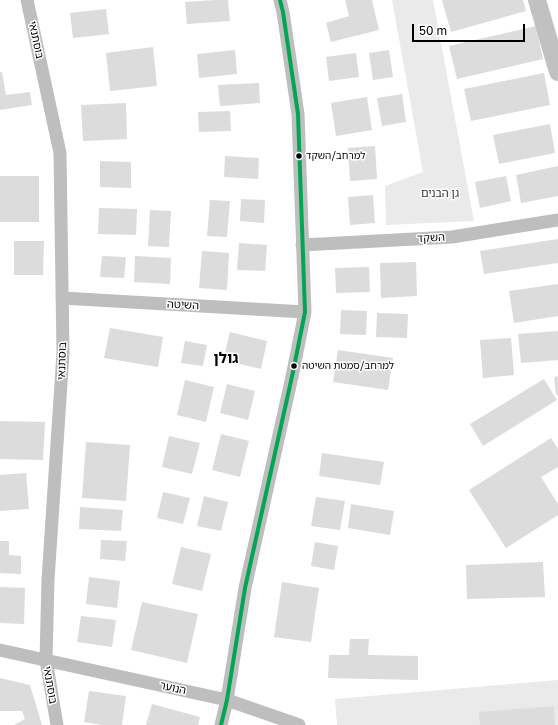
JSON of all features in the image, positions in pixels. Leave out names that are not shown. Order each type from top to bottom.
[{"type":"street","name":"בוסתנאי","points":[[27,0],[60,153],[63,353],[48,580],[46,660],[57,725]]},
{"type":"street","points":[[221,725],[227,700],[245,588],[305,312],[298,114],[280,0]]},
{"type":"street","points":[[537,0],[558,72]]},
{"type":"street","name":"השקד","points":[[302,246],[452,237],[558,220]]},
{"type":"street","name":"השיטה","points":[[62,298],[305,312]]},
{"type":"street","name":"הנוער","points":[[0,650],[227,700],[298,725]]},
{"type":"green space","name":"גן הבנים","points":[[392,0],[433,0],[474,221],[386,225],[385,186],[423,172]]},
{"type":"green space","points":[[558,680],[558,725],[337,725],[335,699]]},
{"type":"building","points":[[228,0],[230,21],[187,24],[185,2]]},
{"type":"building","points":[[345,0],[372,0],[379,30],[331,42],[326,23],[349,16]]},
{"type":"building","points":[[442,0],[523,0],[526,11],[451,32]]},
{"type":"building","points":[[106,9],[109,34],[73,38],[70,13]]},
{"type":"building","points":[[536,26],[543,59],[457,79],[449,46]]},
{"type":"building","points":[[153,47],[157,86],[110,91],[106,53]]},
{"type":"building","points":[[235,50],[237,74],[199,78],[197,54]]},
{"type":"building","points":[[389,50],[393,77],[373,80],[369,53]]},
{"type":"building","points":[[356,53],[359,77],[329,81],[326,57]]},
{"type":"building","points":[[0,72],[2,72],[6,95],[30,92],[32,105],[0,110]]},
{"type":"building","points":[[544,73],[550,105],[471,121],[464,89]]},
{"type":"building","points":[[259,83],[260,103],[220,106],[218,85]]},
{"type":"building","points":[[402,94],[406,122],[382,126],[377,98]]},
{"type":"building","points":[[367,97],[372,130],[336,136],[331,103]]},
{"type":"building","points":[[126,103],[127,139],[83,141],[81,105]]},
{"type":"building","points":[[230,111],[231,131],[199,132],[198,112]]},
{"type":"building","points":[[550,124],[555,153],[499,164],[493,135]]},
{"type":"building","points":[[375,146],[377,179],[350,181],[348,148]]},
{"type":"building","points":[[225,156],[259,158],[258,179],[224,177]]},
{"type":"building","points":[[100,161],[131,162],[131,188],[100,187]]},
{"type":"building","points":[[558,166],[558,196],[521,203],[516,175]]},
{"type":"building","points":[[0,176],[39,176],[39,222],[0,222]]},
{"type":"building","points":[[506,176],[511,201],[480,208],[475,182]]},
{"type":"building","points":[[373,195],[375,223],[350,225],[348,197]]},
{"type":"building","points":[[241,199],[265,200],[264,223],[240,221]]},
{"type":"building","points":[[210,200],[230,201],[227,237],[207,236]]},
{"type":"building","points":[[99,208],[137,209],[136,235],[98,234]]},
{"type":"building","points":[[150,210],[171,211],[169,247],[148,246]]},
{"type":"building","points":[[558,239],[558,263],[484,274],[480,251]]},
{"type":"building","points":[[14,241],[44,241],[43,275],[14,275]]},
{"type":"building","points":[[239,243],[267,245],[265,271],[237,270]]},
{"type":"building","points":[[202,251],[229,253],[227,290],[199,288]]},
{"type":"building","points":[[102,256],[126,257],[124,278],[100,277]]},
{"type":"building","points":[[135,256],[171,258],[170,284],[134,282]]},
{"type":"building","points":[[416,262],[417,296],[381,298],[380,263]]},
{"type":"building","points":[[369,267],[370,292],[336,293],[335,268]]},
{"type":"building","points":[[558,284],[558,316],[514,323],[509,291]]},
{"type":"building","points":[[341,310],[367,311],[366,335],[340,334]]},
{"type":"building","points":[[377,313],[408,314],[407,338],[376,337]]},
{"type":"building","points":[[110,328],[163,337],[158,367],[104,358]]},
{"type":"building","points":[[558,331],[558,360],[521,363],[518,334]]},
{"type":"building","points":[[230,332],[267,341],[261,369],[223,360]]},
{"type":"building","points":[[511,338],[514,375],[483,378],[480,340]]},
{"type":"building","points":[[185,341],[207,345],[203,366],[181,363]]},
{"type":"building","points":[[338,350],[393,358],[388,390],[333,382]]},
{"type":"building","points":[[558,376],[558,395],[556,395],[554,377]]},
{"type":"building","points":[[544,379],[557,400],[483,446],[470,424]]},
{"type":"building","points":[[185,380],[214,387],[206,422],[177,415]]},
{"type":"building","points":[[227,384],[255,391],[248,420],[220,413]]},
{"type":"building","points":[[0,421],[45,422],[43,460],[0,459]]},
{"type":"building","points":[[221,434],[249,441],[240,477],[212,470]]},
{"type":"building","points":[[169,436],[200,443],[192,474],[162,467]]},
{"type":"building","points":[[551,438],[558,449],[558,467],[541,477],[558,504],[558,515],[506,548],[469,490]]},
{"type":"building","points":[[86,442],[130,445],[126,501],[82,498]]},
{"type":"building","points":[[322,453],[384,462],[380,485],[319,476]]},
{"type":"building","points":[[26,473],[29,509],[0,511],[0,475]]},
{"type":"building","points":[[163,492],[190,498],[183,524],[157,518]]},
{"type":"building","points":[[204,496],[228,502],[221,531],[197,526]]},
{"type":"building","points":[[316,497],[345,501],[340,530],[311,526]]},
{"type":"building","points":[[351,504],[394,511],[390,535],[348,528]]},
{"type":"building","points":[[80,507],[123,510],[121,531],[79,529]]},
{"type":"building","points":[[101,540],[127,541],[125,561],[100,559]]},
{"type":"building","points":[[0,541],[9,541],[9,555],[21,556],[21,574],[0,573]]},
{"type":"building","points":[[315,542],[338,546],[334,570],[311,566]]},
{"type":"building","points":[[181,547],[211,554],[202,591],[172,584]]},
{"type":"building","points":[[543,562],[545,597],[467,599],[466,565]]},
{"type":"building","points":[[89,577],[120,581],[117,608],[86,604]]},
{"type":"building","points":[[282,582],[319,588],[311,642],[274,637]]},
{"type":"building","points":[[0,587],[25,588],[24,624],[0,623]]},
{"type":"building","points":[[142,602],[198,614],[187,663],[131,650]]},
{"type":"building","points":[[81,616],[116,620],[112,647],[77,642]]},
{"type":"building","points":[[350,639],[369,639],[368,655],[418,656],[418,680],[328,678],[329,655],[349,655]]},
{"type":"building","points":[[0,678],[30,685],[42,725],[14,725],[25,719],[22,711],[0,711]]},
{"type":"building","points":[[89,691],[126,696],[122,725],[102,725],[84,722]]},
{"type":"building","points":[[152,704],[200,717],[198,725],[146,725]]},
{"type":"building","points":[[554,706],[555,725],[480,725],[479,712]]},
{"type":"transit line","points":[[221,725],[227,700],[245,588],[305,312],[298,114],[280,0]]},
{"type":"place","name":"למרחב/השקד","points":[[299,156]]},
{"type":"place","name":"למרחב/סמטת השיטה","points":[[294,366]]},
{"type":"district","name":"גולן","points":[[226,358]]}]
